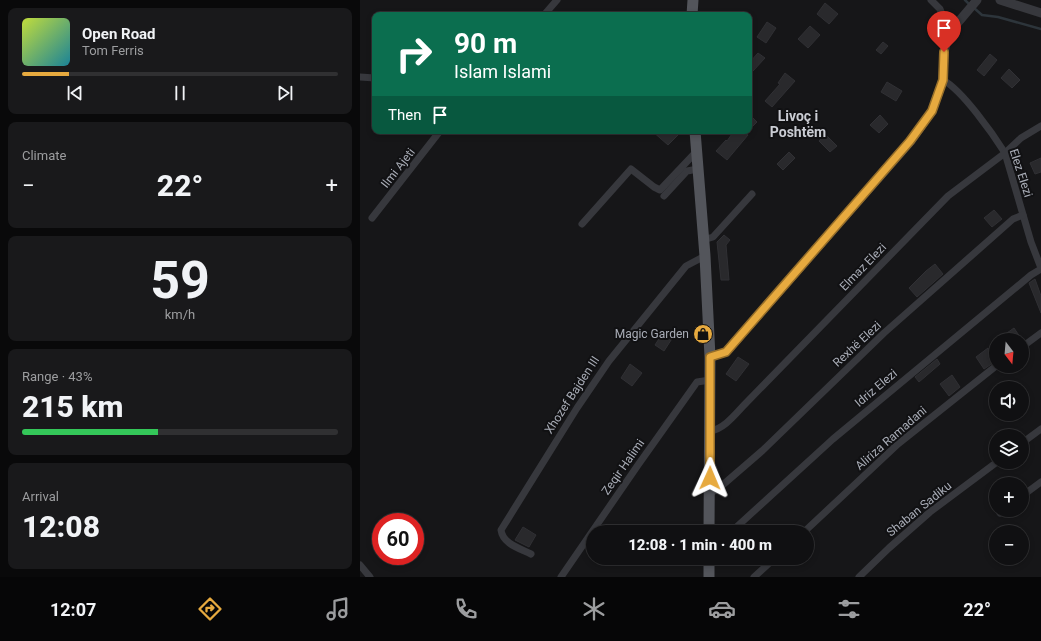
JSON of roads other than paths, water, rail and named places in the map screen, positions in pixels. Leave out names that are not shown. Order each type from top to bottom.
[{"type":"main road","points":[[692,12],[693,0]]},
{"type":"main road","points":[[695,134],[704,240],[710,357],[709,525]]},
{"type":"main road","points":[[709,565],[709,577]]},
{"type":"street","points":[[547,12],[557,0]]},
{"type":"street","points":[[930,0],[940,9]]},
{"type":"street","points":[[940,0],[940,9],[949,33]]},
{"type":"street","points":[[710,357],[726,352],[910,141],[932,111],[943,80],[944,52],[949,33],[977,0]]},
{"type":"street","points":[[1000,0],[1041,13]]},
{"type":"street","points":[[360,77],[372,78]]},
{"type":"street","name":"Elez Elezi","points":[[943,80],[950,83],[975,112],[997,140],[1005,153],[1031,242],[1041,269]]},
{"type":"street","name":"Elmaz Elezi","points":[[710,431],[716,430],[723,426],[948,196],[1005,153],[1021,138],[1041,126]]},
{"type":"street","name":"Ilmi Ajeti","points":[[372,218],[438,134]]},
{"type":"street","points":[[582,224],[631,169],[660,190],[696,152]]},
{"type":"street","points":[[664,196],[687,171],[698,169]]},
{"type":"street","points":[[704,240],[713,237],[752,194]]},
{"type":"street","name":"Rexhë Elezi","points":[[709,494],[718,489],[762,451],[884,333],[1013,219],[1023,215]]},
{"type":"street","name":"Xhozef Bajden III","points":[[531,554],[506,542],[502,536],[502,530],[577,408],[609,361],[686,266],[705,256]]},
{"type":"street","name":"Idriz Elezi","points":[[739,525],[834,439],[897,385],[1031,274],[1041,269]]},
{"type":"street","points":[[1029,342],[1041,333]]},
{"type":"street","name":"Aliriza Ramadani","points":[[811,525],[898,444],[989,372]]},
{"type":"street","name":"Zeqir Halimi","points":[[561,577],[697,382],[710,380]]},
{"type":"street","points":[[1029,438],[1041,429]]},
{"type":"street","name":"Shaban Sadiku","points":[[859,577],[930,512],[989,468]]},
{"type":"street","points":[[1029,491],[1041,482]]},
{"type":"street","points":[[360,565],[370,577]]},
{"type":"street","points":[[754,577],[767,565]]},
{"type":"waterway","points":[[965,0],[970,5]]},
{"type":"waterway","points":[[974,8],[982,15],[998,17],[1041,29]]},
{"type":"place","name":"Magic Garden","points":[[703,334]]},
{"type":"district","name":"Livoç i Poshtëm","points":[[798,124]]}]
